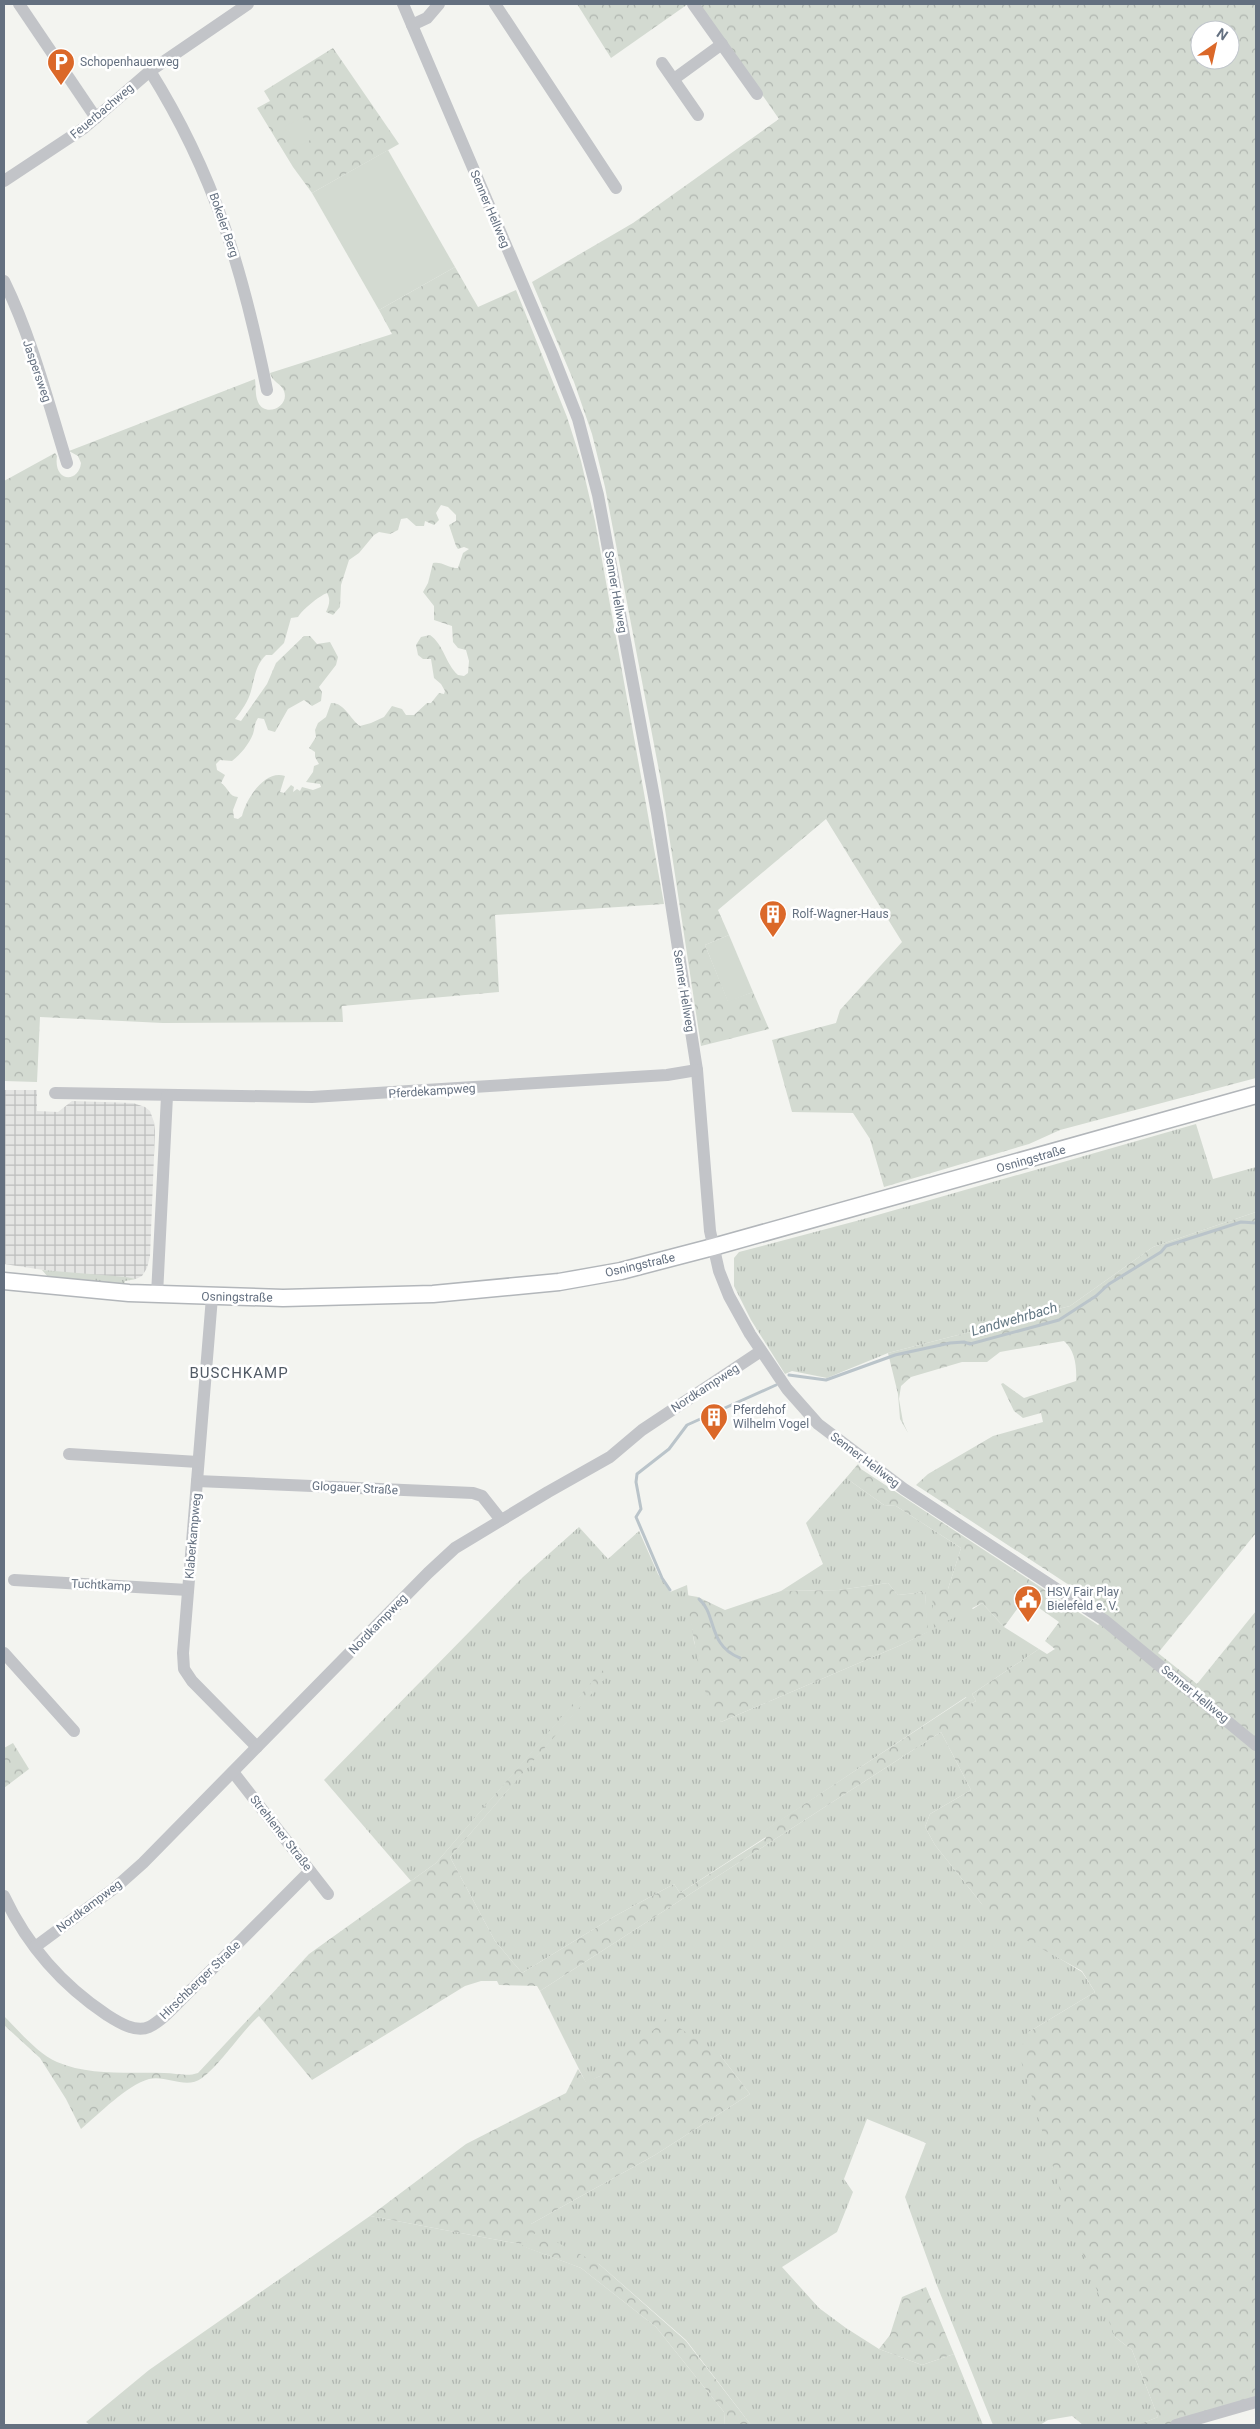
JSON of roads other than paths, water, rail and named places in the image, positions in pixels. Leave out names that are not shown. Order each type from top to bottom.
[{"type":"main road","name":"Osningstraße","points":[[4,1281],[157,1295],[340,1297],[478,1291],[585,1277],[713,1247],[1256,1095]]},
{"type":"street","points":[[19,4],[96,118]]},
{"type":"street","name":"Feuerbachweg","points":[[4,181],[69,138],[96,118],[150,71],[248,4]]},
{"type":"street","name":"Senner Hellweg","points":[[403,4],[578,419],[598,495],[657,813],[697,1070],[710,1231],[719,1271],[729,1296],[761,1351],[797,1403],[828,1432],[904,1489],[1104,1620],[1256,1745]]},
{"type":"street","points":[[412,25],[427,18],[439,4]]},
{"type":"street","points":[[495,4],[616,188]]},
{"type":"street","points":[[693,4],[757,94]]},
{"type":"street","points":[[674,79],[722,44]]},
{"type":"street","points":[[662,63],[698,115]]},
{"type":"street","name":"Bokeler Berg","points":[[150,71],[186,133],[224,222],[247,296],[267,390]]},
{"type":"street","name":"Jaspersweg","points":[[4,281],[12,297],[43,386],[67,463]]},
{"type":"street","name":"Pferdekampweg","points":[[55,1094],[347,1096],[667,1075],[697,1070]]},
{"type":"street","points":[[157,1295],[167,1096]]},
{"type":"street","name":"Klaberkampweg","points":[[212,1297],[183,1653],[184,1669],[192,1681],[257,1748]]},
{"type":"street","name":"Nordkampweg","points":[[35,1947],[116,1887],[136,1869],[455,1548],[610,1457],[642,1430],[761,1351]]},
{"type":"street","points":[[69,1454],[198,1462]]},
{"type":"street","name":"Glogauer Straße","points":[[197,1481],[473,1493],[482,1496],[501,1520]]},
{"type":"street","name":"Tuchtkamp","points":[[14,1580],[188,1590]]},
{"type":"street","points":[[4,1653],[74,1731]]},
{"type":"street","name":"Strehlener Straße","points":[[233,1772],[328,1894]]},
{"type":"street","name":"Hirschberger Straße","points":[[4,1896],[35,1947],[54,1971],[92,2005],[119,2023],[135,2028],[148,2028],[160,2020],[221,1961],[310,1871]]},
{"type":"street","points":[[1176,2425],[1256,2402]]},
{"type":"waterway","name":"Landwehrbach","points":[[789,1375],[826,1380],[895,1355],[950,1343],[964,1342],[970,1344],[1059,1320],[1096,1296],[1109,1284],[1161,1252],[1166,1246],[1241,1222],[1256,1223]]},
{"type":"waterway","name":"Landwehrbach","points":[[670,1590],[662,1578],[636,1517],[641,1509],[636,1482],[637,1474],[669,1449],[687,1425],[776,1385]]},
{"type":"waterway","name":"Landwehrbach","points":[[699,1599],[705,1605],[717,1638],[730,1652],[740,1658]]},
{"type":"place","name":"Schopenhauerweg","points":[[61,86]]},
{"type":"place","name":"Rolf-Wagner-Haus","points":[[773,938]]},
{"type":"place","name":"Pferdehof Wilhelm Vogel","points":[[714,1441]]},
{"type":"place","name":"HSV Fair Play Bielefeld e. V.","points":[[1028,1623]]},
{"type":"district","name":"BUSCHKAMP","points":[[239,1373]]}]
